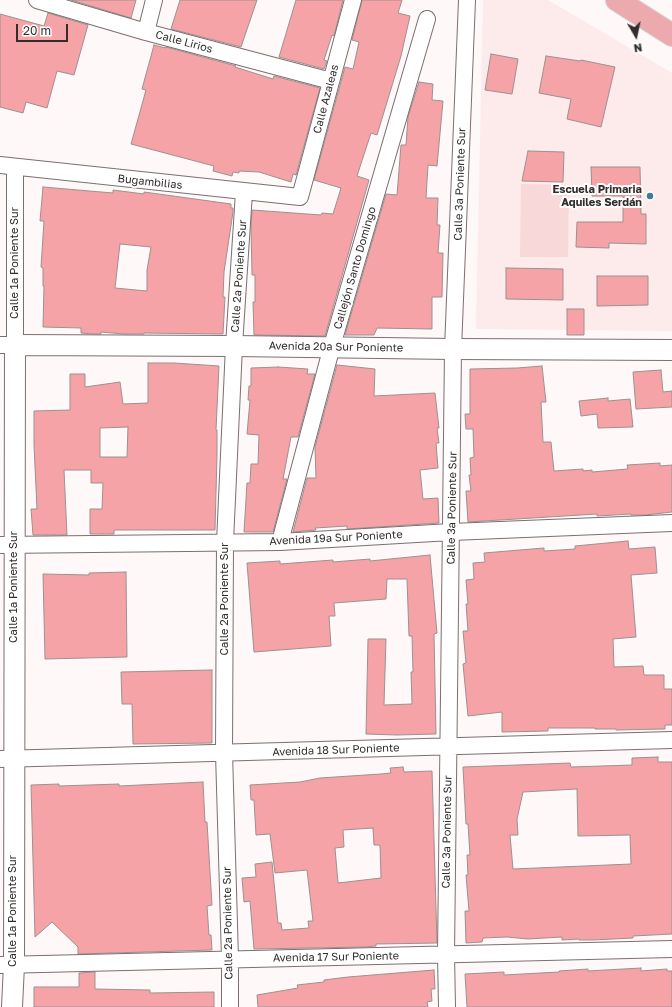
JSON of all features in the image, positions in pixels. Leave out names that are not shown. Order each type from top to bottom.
[{"type":"main road","points":[[617,0],[672,35]]},
{"type":"street","name":"Calle Lirios","points":[[37,0],[146,32],[331,81]]},
{"type":"street","points":[[146,32],[154,0]]},
{"type":"street","name":"Calle Azaleas","points":[[300,197],[352,0]]},
{"type":"street","name":"Calle 3a Poniente Sur","points":[[447,1007],[446,954],[453,349],[467,4]]},
{"type":"street","name":"Callejón Santo Domingo","points":[[280,542],[332,346],[427,19]]},
{"type":"street","name":"Bugambilias","points":[[7,166],[300,197]]},
{"type":"street","name":"Calle 1a Poniente Sur","points":[[7,166],[7,965],[12,1007]]},
{"type":"street","name":"Calle 2a Poniente Sur","points":[[230,1007],[224,753],[224,542],[244,192]]},
{"type":"street","name":"Avenida 20a Sur Poniente","points":[[8,345],[332,346],[453,349],[672,350]]},
{"type":"street","name":"Avenida 19a Sur Poniente","points":[[7,545],[280,542],[451,532],[672,523]]},
{"type":"street","name":"Avenida 18 Sur Poniente","points":[[7,759],[672,740]]},
{"type":"street","name":"Avenida 17 Sur Poniente","points":[[7,965],[672,949]]},
{"type":"shaded area","points":[[483,0],[548,0],[672,73],[672,331],[476,329]]},
{"type":"shaded area","points":[[521,184],[569,185],[568,257],[520,257]]},
{"type":"building","points":[[71,0],[136,0],[131,18]]},
{"type":"building","points":[[180,0],[257,0],[241,47],[171,29]]},
{"type":"building","points":[[296,0],[343,0],[334,36],[332,35],[324,60],[327,61],[324,69],[279,57]]},
{"type":"building","points":[[362,0],[402,0],[398,13],[410,16],[401,56],[377,135],[371,133],[357,176],[369,180],[325,336],[254,335],[253,302],[255,302],[255,275],[252,275],[252,210],[321,215],[322,213],[333,214],[341,188],[314,180],[345,67],[353,69],[359,42],[352,40]]},
{"type":"building","points":[[48,13],[88,25],[74,75],[57,71],[47,108],[26,102],[23,113],[0,107],[0,14],[44,26]]},
{"type":"building","points":[[154,45],[236,66],[235,67],[273,79],[274,76],[320,88],[296,175],[293,174],[291,182],[259,172],[239,171],[239,173],[233,172],[232,176],[213,171],[214,166],[131,144],[146,90],[142,89]]},
{"type":"building","points":[[491,54],[518,59],[512,94],[485,90]]},
{"type":"building","points":[[546,56],[581,60],[615,67],[601,127],[567,119],[571,99],[539,93]]},
{"type":"building","points":[[419,82],[433,84],[432,100],[443,101],[437,166],[428,165],[426,198],[438,198],[437,225],[440,225],[438,253],[443,253],[442,297],[432,297],[432,329],[377,328],[374,335],[345,335],[386,194],[397,195],[401,145],[406,145],[408,117]]},
{"type":"building","points":[[528,151],[564,152],[563,182],[522,181]]},
{"type":"building","points":[[591,167],[640,167],[641,214],[646,214],[646,244],[609,243],[609,248],[576,247],[577,222],[623,222],[623,196],[592,196]]},
{"type":"building","points":[[43,187],[113,193],[113,190],[144,194],[144,192],[231,204],[233,212],[224,272],[223,297],[225,297],[223,334],[123,334],[101,332],[101,334],[93,334],[81,333],[81,328],[43,327],[44,286],[43,268],[41,267],[44,221],[40,221]],"holes":[[[120,244],[151,247],[147,270],[147,291],[115,288]]]},
{"type":"building","points":[[506,268],[563,269],[563,300],[506,299]]},
{"type":"building","points":[[597,276],[648,276],[648,305],[597,306]]},
{"type":"building","points":[[567,309],[584,309],[584,335],[567,335]]},
{"type":"building","points":[[148,363],[219,366],[216,430],[217,455],[215,530],[114,530],[114,534],[90,534],[90,509],[102,509],[103,483],[91,483],[91,470],[64,470],[67,535],[33,535],[31,509],[37,509],[34,411],[70,410],[70,374],[85,374],[85,387],[120,382],[123,404],[148,403]],"holes":[[[128,427],[127,457],[100,457],[100,428]]]},
{"type":"building","points":[[337,365],[375,369],[374,396],[435,393],[439,428],[437,428],[439,443],[436,443],[438,468],[420,470],[423,499],[438,498],[439,523],[347,529],[347,526],[315,528],[316,530],[293,532],[307,478],[316,478],[315,447]]},
{"type":"building","points":[[542,366],[546,402],[541,402],[543,442],[551,442],[554,471],[583,469],[583,471],[592,470],[592,472],[628,469],[627,465],[660,463],[660,466],[672,465],[672,512],[645,515],[631,514],[597,516],[597,514],[468,522],[466,491],[471,491],[469,475],[471,475],[470,458],[474,457],[473,429],[466,429],[465,414],[470,414],[470,369]]},
{"type":"building","points":[[278,367],[308,369],[307,374],[315,374],[298,437],[291,437],[283,479],[287,479],[273,532],[244,532],[247,483],[250,483],[251,464],[258,464],[259,435],[247,434],[251,368]]},
{"type":"building","points":[[661,370],[663,392],[672,391],[672,407],[636,409],[633,372]]},
{"type":"building","points":[[608,398],[608,401],[630,399],[633,427],[598,428],[597,414],[581,416],[579,401]]},
{"type":"building","points":[[628,541],[629,549],[655,547],[657,573],[631,575],[636,637],[613,639],[614,667],[643,666],[644,675],[664,675],[664,689],[672,689],[672,725],[665,725],[665,729],[616,730],[595,728],[548,728],[548,731],[502,732],[502,712],[468,716],[463,664],[466,663],[463,631],[468,631],[466,580],[474,579],[473,563],[485,562],[484,553],[544,548],[544,551],[575,549],[575,546]]},
{"type":"building","points":[[430,555],[437,633],[434,634],[436,734],[366,734],[368,639],[386,639],[384,705],[412,704],[412,636],[409,636],[407,579],[387,579],[386,599],[334,603],[335,616],[329,616],[331,646],[254,652],[247,563],[280,561],[280,564],[370,559],[370,561]]},
{"type":"building","points":[[126,572],[127,657],[45,659],[43,574],[89,575],[89,573]]},
{"type":"building","points":[[212,670],[212,743],[133,744],[132,704],[122,704],[121,672]]},
{"type":"building","points":[[658,757],[658,762],[672,762],[672,934],[593,940],[562,940],[562,937],[528,939],[507,937],[483,938],[482,942],[466,943],[465,911],[469,911],[466,875],[468,875],[467,855],[470,855],[468,824],[466,824],[463,767],[570,763],[571,767],[632,765],[632,758]],"holes":[[[577,789],[578,836],[630,835],[631,864],[513,869],[510,835],[518,835],[517,819],[523,792]]]},
{"type":"building","points":[[403,767],[404,772],[432,771],[437,943],[376,944],[376,946],[365,947],[254,949],[250,901],[244,902],[242,878],[256,877],[255,864],[272,862],[278,923],[281,923],[282,930],[309,928],[308,921],[313,921],[307,870],[275,873],[270,834],[256,835],[254,800],[251,800],[250,785],[300,782],[320,778],[391,773],[390,768]],"holes":[[[373,828],[374,845],[380,845],[381,878],[338,883],[335,848],[344,847],[343,830]]]},
{"type":"building","points":[[203,782],[212,905],[207,906],[209,935],[211,935],[212,950],[78,954],[78,947],[52,922],[35,937],[31,785],[59,784],[59,786],[119,784],[119,786]]},
{"type":"building","points":[[641,968],[641,971],[667,969],[667,971],[672,971],[672,1007],[467,1007],[465,974],[504,972],[504,975],[588,969],[588,971]]},
{"type":"building","points":[[434,970],[435,989],[431,989],[432,1001],[427,1002],[428,1007],[258,1007],[257,995],[298,988],[297,985],[324,982],[324,980],[348,977]]},
{"type":"building","points":[[95,972],[95,989],[150,990],[150,993],[214,992],[214,1007],[34,1007],[34,987],[79,987],[79,973]]},
{"type":"place","name":"Escuela Primaria Aquiles Serdán","points":[[650,196]]}]
